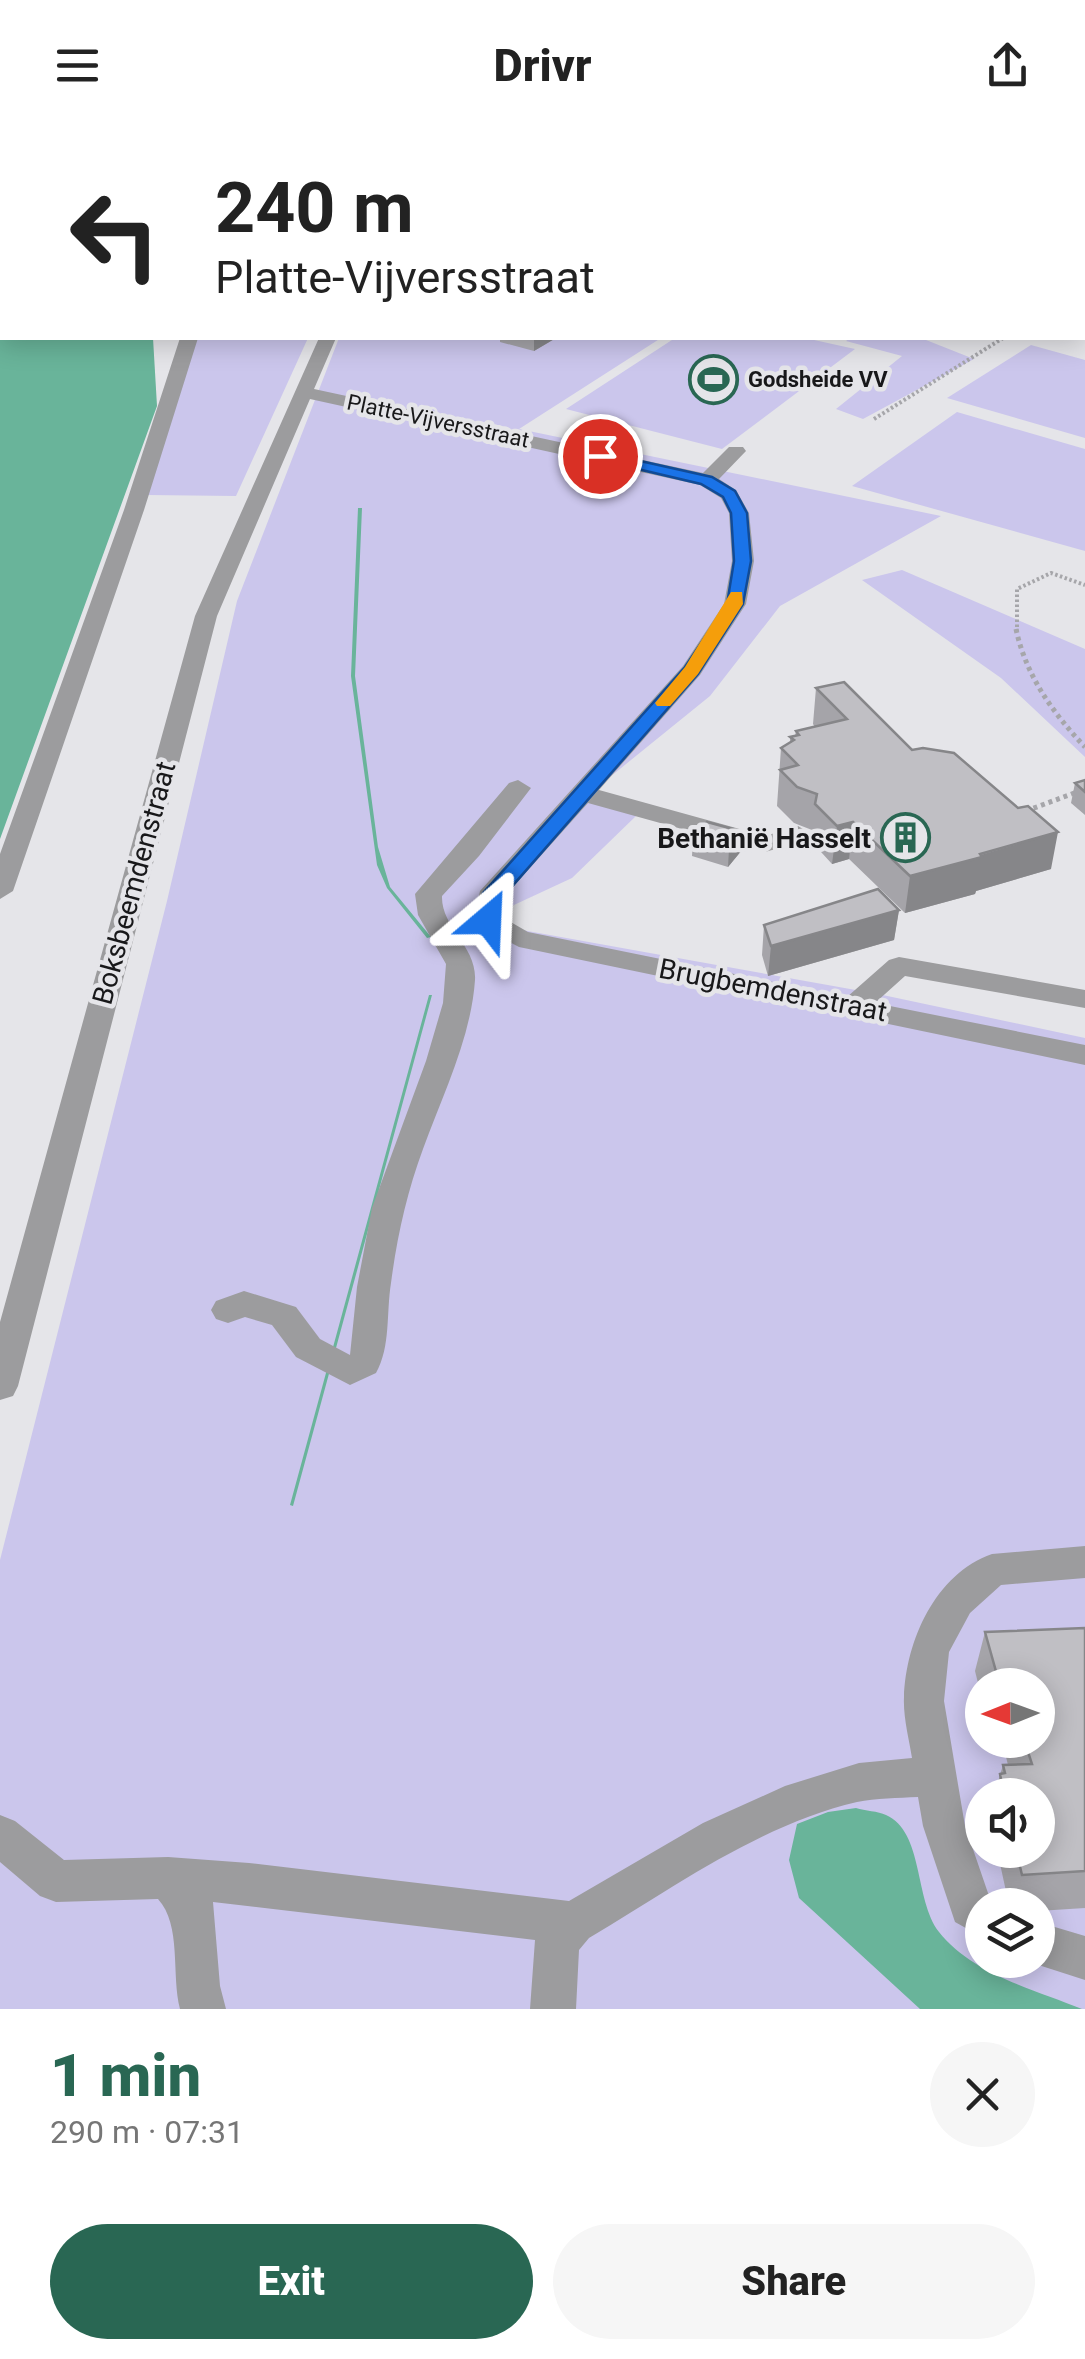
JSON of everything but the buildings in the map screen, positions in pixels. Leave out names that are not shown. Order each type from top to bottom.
[{"type":"street","points":[[0,891],[134,510],[188,340]]},
{"type":"street","name":"Platte-Vijversstraat","points":[[326,340],[304,392],[706,480]]},
{"type":"street","name":"Boksbeemdenstraat","points":[[0,1386],[206,616],[304,392]]},
{"type":"street","points":[[736,450],[706,480],[730,494],[739,513],[742,561],[735,604],[692,670],[584,794],[765,844],[798,834]]},
{"type":"street","points":[[228,1310],[244,1304],[284,1316],[308,1348],[350,1370],[364,1364],[373,1340],[370,1311],[388,1206],[441,1056],[461,978],[458,952],[429,911],[429,894],[470,850],[518,788]]},
{"type":"street","name":"Brugbemdenstraat","points":[[584,794],[490,898],[488,920],[519,939],[1085,1055]]},
{"type":"street","points":[[854,1006],[899,966],[1085,999]]},
{"type":"street","points":[[965,1889],[944,1826],[924,1701],[929,1650],[956,1601],[992,1570],[1085,1562]]},
{"type":"street","points":[[553,2009],[558,1941],[573,1923],[704,1845],[800,1800],[859,1782],[936,1776]]},
{"type":"street","points":[[0,1835],[56,1881],[168,1878],[248,1884],[573,1923]]},
{"type":"street","points":[[168,1878],[192,1904],[197,1986],[203,2009]]},
{"type":"street","points":[[1055,1949],[1085,1958]]},
{"type":"path","points":[[874,419],[1000,340]]},
{"type":"path","points":[[1085,585],[1051,573],[1017,589],[1013,608],[1018,637],[1050,709],[1085,748]]},
{"type":"path","points":[[1015,814],[1085,788]]},
{"type":"shaded area","points":[[0,340],[153,340],[157,406],[0,839]]},
{"type":"shaded area","points":[[195,340],[307,340],[236,496],[147,495]]},
{"type":"shaded area","points":[[338,340],[658,340],[519,429],[941,516],[780,606],[710,696],[589,794],[636,816],[572,878],[477,922],[878,994],[1085,1038],[1085,2009],[0,2009],[0,1560],[167,901],[237,601]]},
{"type":"shaded area","name":"Godsheide VV","points":[[672,340],[814,340],[855,349],[722,449],[566,409]]},
{"type":"shaded area","points":[[926,340],[974,359],[863,419],[836,409],[902,356],[846,341]]},
{"type":"shaded area","points":[[1031,345],[1085,360],[1085,438],[947,398]]},
{"type":"shaded area","points":[[957,412],[1085,449],[1085,551],[852,486]]},
{"type":"shaded area","points":[[358,508],[362,508],[355,676],[378,847],[390,887],[431,937],[427,938],[387,888],[377,865],[351,676]]},
{"type":"shaded area","points":[[902,570],[1085,649],[1085,757],[1001,678],[862,580]]},
{"type":"shaded area","points":[[432,995],[293,1506],[290,1505]]},
{"type":"shaded area","points":[[856,1808],[886,1815],[898,1824],[913,1851],[931,1918],[939,1932],[965,1956],[965,1978],[1003,1978],[1082,2009],[920,2009],[799,1898],[789,1860],[797,1824],[828,1812]]},
{"type":"slow traffic","points":[[664,703],[692,670],[737,595]]},
{"type":"place","name":"Godsheide VV","points":[[713,379]]},
{"type":"place","name":"Bethanië Hasselt","points":[[906,838]]},
{"type":"route","points":[[488,920],[490,898],[692,670],[735,604],[742,561],[739,513],[730,494],[706,480],[600,456]]}]
